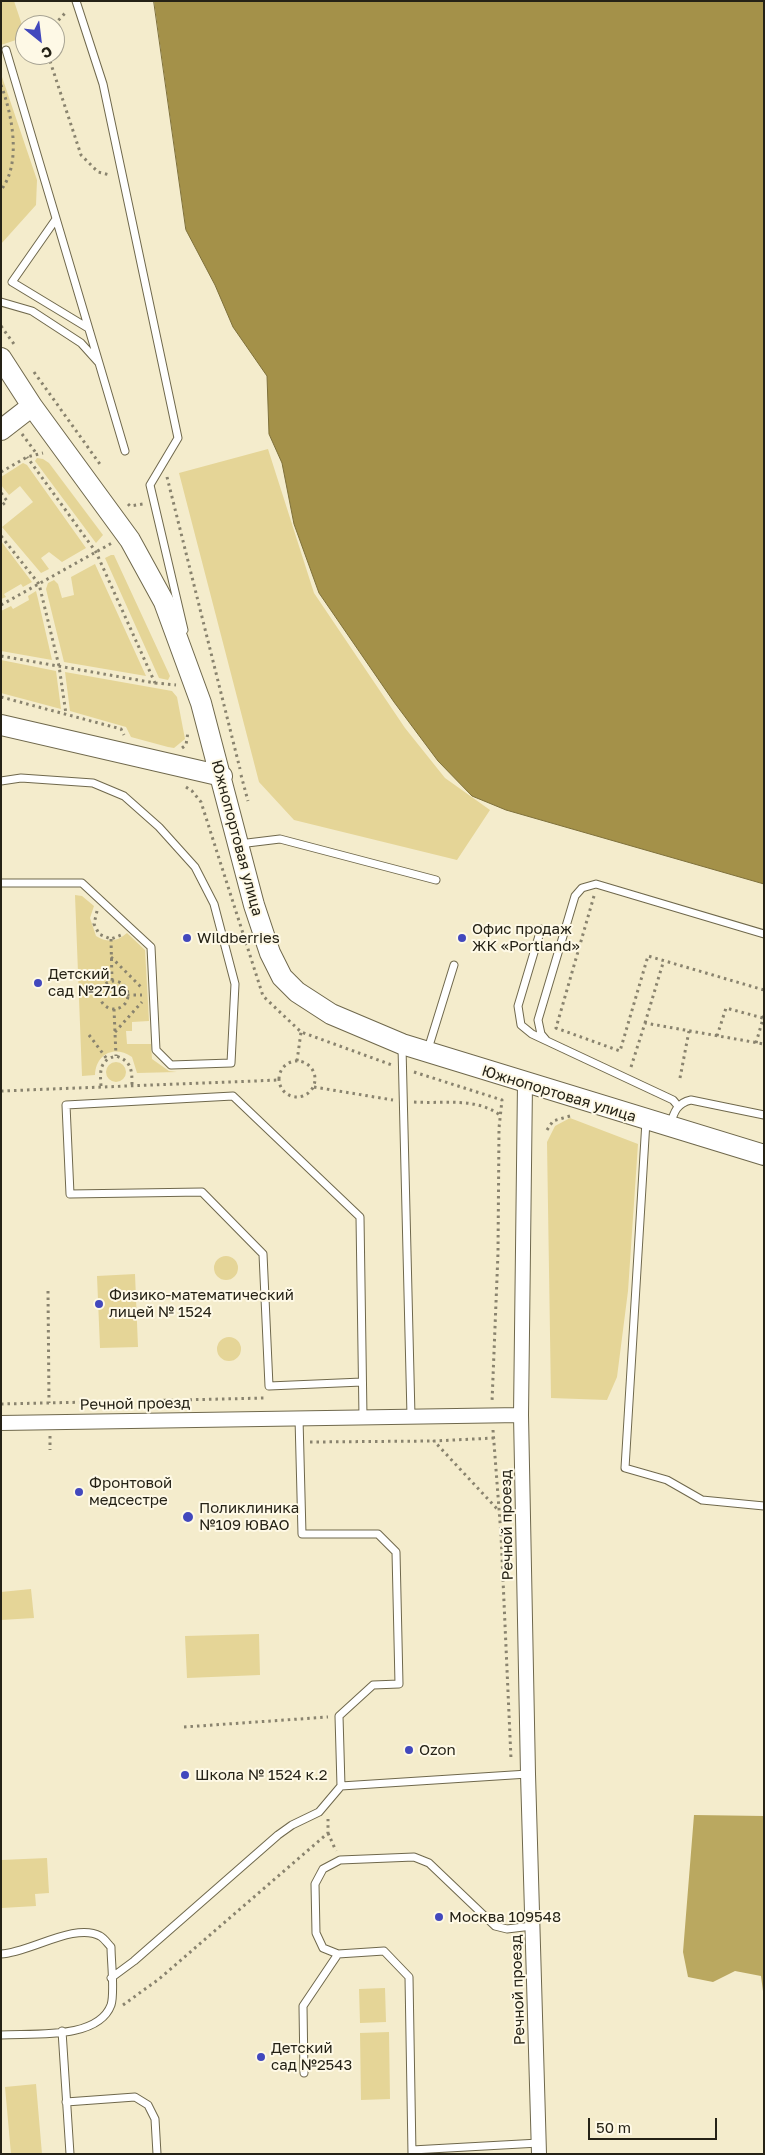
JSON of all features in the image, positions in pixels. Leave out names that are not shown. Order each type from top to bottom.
[{"type":"main road","name":"Южнопортовая улица","points":[[1,358],[32,406],[130,540],[164,602],[201,704],[222,776],[254,905],[270,953],[282,977],[297,992],[331,1014],[402,1044],[646,1121],[764,1155]]},
{"type":"main road","points":[[1,430],[32,406]]},
{"type":"main road","points":[[1,725],[222,776]]},
{"type":"street","points":[[521,1415],[525,1083]]},
{"type":"street","name":"Речной проезд","points":[[1,1423],[521,1415],[528,1774],[539,2148]]},
{"type":"lane","points":[[76,1],[103,84],[178,438],[150,485],[201,704]]},
{"type":"lane","points":[[6,50],[124,451]]},
{"type":"lane","points":[[56,219],[12,282],[88,328]]},
{"type":"lane","points":[[1,302],[32,311],[81,343],[99,363]]},
{"type":"lane","points":[[1,781],[20,778],[93,783],[124,796],[159,826],[195,867],[214,904],[235,984],[231,1063],[171,1065],[156,1050],[151,947],[82,883],[1,883]]},
{"type":"lane","points":[[239,844],[280,839],[436,880]]},
{"type":"lane","points":[[546,1040],[541,1034],[538,1020],[574,896],[588,885],[596,884],[764,934]]},
{"type":"lane","points":[[541,929],[517,1012],[521,1025],[526,1031],[673,1100],[678,1106]]},
{"type":"lane","points":[[427,1052],[454,965]]},
{"type":"lane","points":[[402,1044],[411,1416]]},
{"type":"lane","points":[[362,1382],[269,1386],[263,1254],[202,1192],[70,1194],[66,1105],[233,1096],[360,1217],[363,1417]]},
{"type":"lane","points":[[669,1127],[678,1106],[691,1100],[764,1115]]},
{"type":"lane","points":[[646,1121],[625,1468],[667,1480],[702,1500],[764,1506]]},
{"type":"lane","points":[[111,1978],[134,1961],[278,1835],[292,1825],[319,1812],[328,1804],[341,1786],[339,1716],[373,1685],[399,1684],[396,1552],[378,1534],[302,1534],[299,1418]]},
{"type":"lane","points":[[341,1786],[528,1774]]},
{"type":"lane","points":[[532,1926],[507,1929],[495,1926],[429,1864],[414,1857],[340,1860],[323,1869],[314,1884],[316,1933],[323,1948],[338,1954],[384,1951],[408,1977],[412,2152],[539,2148]]},
{"type":"lane","points":[[1,1954],[13,1953],[80,1932],[100,1936],[111,1947],[111,2004],[102,2021],[84,2030],[1,2035]]},
{"type":"lane","points":[[304,2073],[303,2006],[338,1954]]},
{"type":"lane","points":[[62,2032],[70,2154]]},
{"type":"lane","points":[[66,2102],[135,2097],[148,2105],[155,2119],[157,2154]]},
{"type":"path","points":[[63,15],[76,1]]},
{"type":"path","points":[[51,65],[81,155],[98,172],[123,178]]},
{"type":"path","points":[[1,85],[6,98],[10,119],[12,161],[10,174],[1,190]]},
{"type":"path","points":[[1,99],[6,98]]},
{"type":"path","points":[[32,370],[107,474]]},
{"type":"path","points":[[1,472],[27,457],[42,453],[48,455]]},
{"type":"path","points":[[27,457],[96,552],[155,683]]},
{"type":"path","points":[[161,465],[170,486],[248,805]]},
{"type":"path","points":[[1,493],[7,501],[1,506]]},
{"type":"path","points":[[124,498],[130,506]]},
{"type":"path","points":[[1,536],[39,584],[59,666],[66,714]]},
{"type":"path","points":[[109,536],[117,550]]},
{"type":"path","points":[[1,605],[112,543]]},
{"type":"path","points":[[1,656],[176,686]]},
{"type":"path","points":[[174,678],[178,693]]},
{"type":"path","points":[[1,697],[121,729],[127,740]]},
{"type":"path","points":[[175,753],[186,745],[188,729]]},
{"type":"path","points":[[603,898],[594,895],[556,1028],[620,1051],[648,956],[764,990]]},
{"type":"path","points":[[102,902],[96,913],[94,924],[99,934],[111,938],[121,935],[129,927]]},
{"type":"path","points":[[111,938],[112,982]]},
{"type":"path","points":[[111,957],[149,995],[115,1032]]},
{"type":"path","points":[[628,1078],[663,963]]},
{"type":"path","points":[[112,982],[121,983],[128,995],[124,1004],[114,1009],[104,1006],[100,998],[101,989],[112,982]]},
{"type":"path","points":[[717,1036],[726,1008],[763,1016],[756,1043]]},
{"type":"path","points":[[114,1009],[116,1056]]},
{"type":"path","points":[[645,1023],[764,1044]]},
{"type":"path","points":[[680,1078],[689,1031]]},
{"type":"path","points":[[297,1061],[301,1032]]},
{"type":"path","points":[[89,1035],[107,1059]]},
{"type":"path","points":[[100,1086],[100,1068],[107,1059],[116,1056],[127,1061],[130,1066],[132,1085]]},
{"type":"path","points":[[297,1061],[308,1064],[314,1071],[316,1079],[310,1093],[294,1098],[286,1094],[279,1080],[280,1072],[285,1065],[297,1061]]},
{"type":"path","points":[[1,1091],[279,1080]]},
{"type":"path","points":[[547,1130],[553,1121],[568,1116],[577,1118]]},
{"type":"path","points":[[499,1128],[498,1253],[492,1415],[499,1511],[511,1775]]},
{"type":"path","points":[[48,1291],[50,1450]]},
{"type":"path","points":[[1,1404],[274,1398]]},
{"type":"path","points":[[300,1442],[434,1441],[494,1438]]},
{"type":"path","points":[[434,1441],[499,1511]]},
{"type":"path","points":[[184,1727],[339,1716]]},
{"type":"path","points":[[328,1804],[328,1833],[340,1860]]},
{"type":"path","points":[[102,2021],[159,1979],[328,1833]]},
{"type":"shaded area","points":[[1,1],[14,1],[19,15],[15,15],[15,40],[1,45]]},
{"type":"shaded area","points":[[154,1],[764,1],[764,884],[506,810],[472,796],[438,761],[394,702],[319,593],[294,524],[282,463],[269,434],[267,376],[233,327],[215,285],[186,230]]},
{"type":"shaded area","points":[[1,74],[37,180],[36,205],[1,244]]},
{"type":"shaded area","points":[[268,449],[314,593],[405,728],[445,778],[490,810],[457,860],[294,820],[259,782],[179,473]]},
{"type":"shaded area","points":[[37,458],[49,463],[103,535],[96,543],[35,461]]},
{"type":"shaded area","points":[[23,463],[27,465],[86,548],[62,562],[49,552],[41,558],[49,569],[41,573],[2,527],[33,502],[20,486],[9,495],[1,485],[1,477]]},
{"type":"shaded area","points":[[1,541],[32,582],[23,587],[21,584],[4,594],[6,597],[1,599]]},
{"type":"shaded area","points":[[114,555],[170,676],[168,680],[159,678],[105,558]]},
{"type":"shaded area","points":[[95,564],[146,676],[64,662],[46,589],[48,583],[54,580],[58,584],[62,598],[74,595],[71,577]]},
{"type":"shaded area","points":[[36,591],[52,660],[1,651],[1,611],[11,606],[13,609],[29,600],[28,596]]},
{"type":"shaded area","points":[[1,660],[56,671],[61,709],[1,693]]},
{"type":"shaded area","points":[[65,672],[172,691],[177,697],[185,739],[174,748],[168,747],[131,737],[126,727],[70,711]]},
{"type":"shaded area","points":[[75,895],[82,896],[94,906],[90,918],[96,936],[104,940],[112,940],[127,933],[145,950],[149,1021],[132,1022],[132,1031],[126,1031],[127,1044],[151,1044],[152,1059],[169,1071],[177,1072],[137,1073],[132,1057],[126,1053],[113,1052],[103,1056],[99,1061],[95,1075],[82,1076]]},
{"type":"shaded area","points":[[116,1062],[123,1065],[126,1072],[123,1079],[116,1082],[109,1079],[106,1072],[109,1065]]},
{"type":"shaded area","points":[[570,1118],[638,1144],[628,1291],[617,1377],[607,1400],[551,1398],[547,1142],[555,1126]]},
{"type":"shaded area","points":[[226,1256],[235,1259],[238,1268],[235,1277],[226,1280],[217,1277],[214,1268],[217,1259]]},
{"type":"shaded area","points":[[135,1274],[138,1347],[100,1348],[97,1276]]},
{"type":"shaded area","points":[[229,1337],[238,1340],[241,1349],[238,1358],[229,1361],[220,1358],[217,1349],[220,1340]]},
{"type":"shaded area","points":[[31,1589],[34,1618],[1,1620],[1,1592]]},
{"type":"shaded area","points":[[259,1634],[260,1675],[187,1678],[185,1636]]},
{"type":"shaded area","points":[[694,1815],[764,1816],[764,1999],[761,1976],[735,1971],[713,1982],[688,1977],[683,1952]]},
{"type":"shaded area","points":[[47,1858],[49,1893],[35,1894],[36,1906],[2,1908],[1,1860]]},
{"type":"shaded area","points":[[385,1988],[386,2022],[360,2023],[359,1989]]},
{"type":"shaded area","points":[[389,2032],[390,2099],[361,2100],[360,2033]]},
{"type":"shaded area","points":[[36,2084],[42,2154],[11,2154],[5,2087]]},
{"type":"place","name":"Wildberries","points":[[187,938]]},
{"type":"place","name":"Офис продаж ЖК «Portland»","points":[[462,938]]},
{"type":"place","name":"Детский сад №2716","points":[[38,983]]},
{"type":"place","name":"Физико-математический лицей № 1524","points":[[99,1304]]},
{"type":"place","name":"Фронтовой медсестре","points":[[79,1492]]},
{"type":"place","name":"Поликлиника №109 ЮВАО","points":[[188,1517]]},
{"type":"place","name":"Ozon","points":[[409,1750]]},
{"type":"place","name":"Школа № 1524 к.2","points":[[185,1775]]},
{"type":"place","name":"Москва 109548","points":[[439,1917]]},
{"type":"place","name":"Детский сад №2543","points":[[261,2057]]}]
